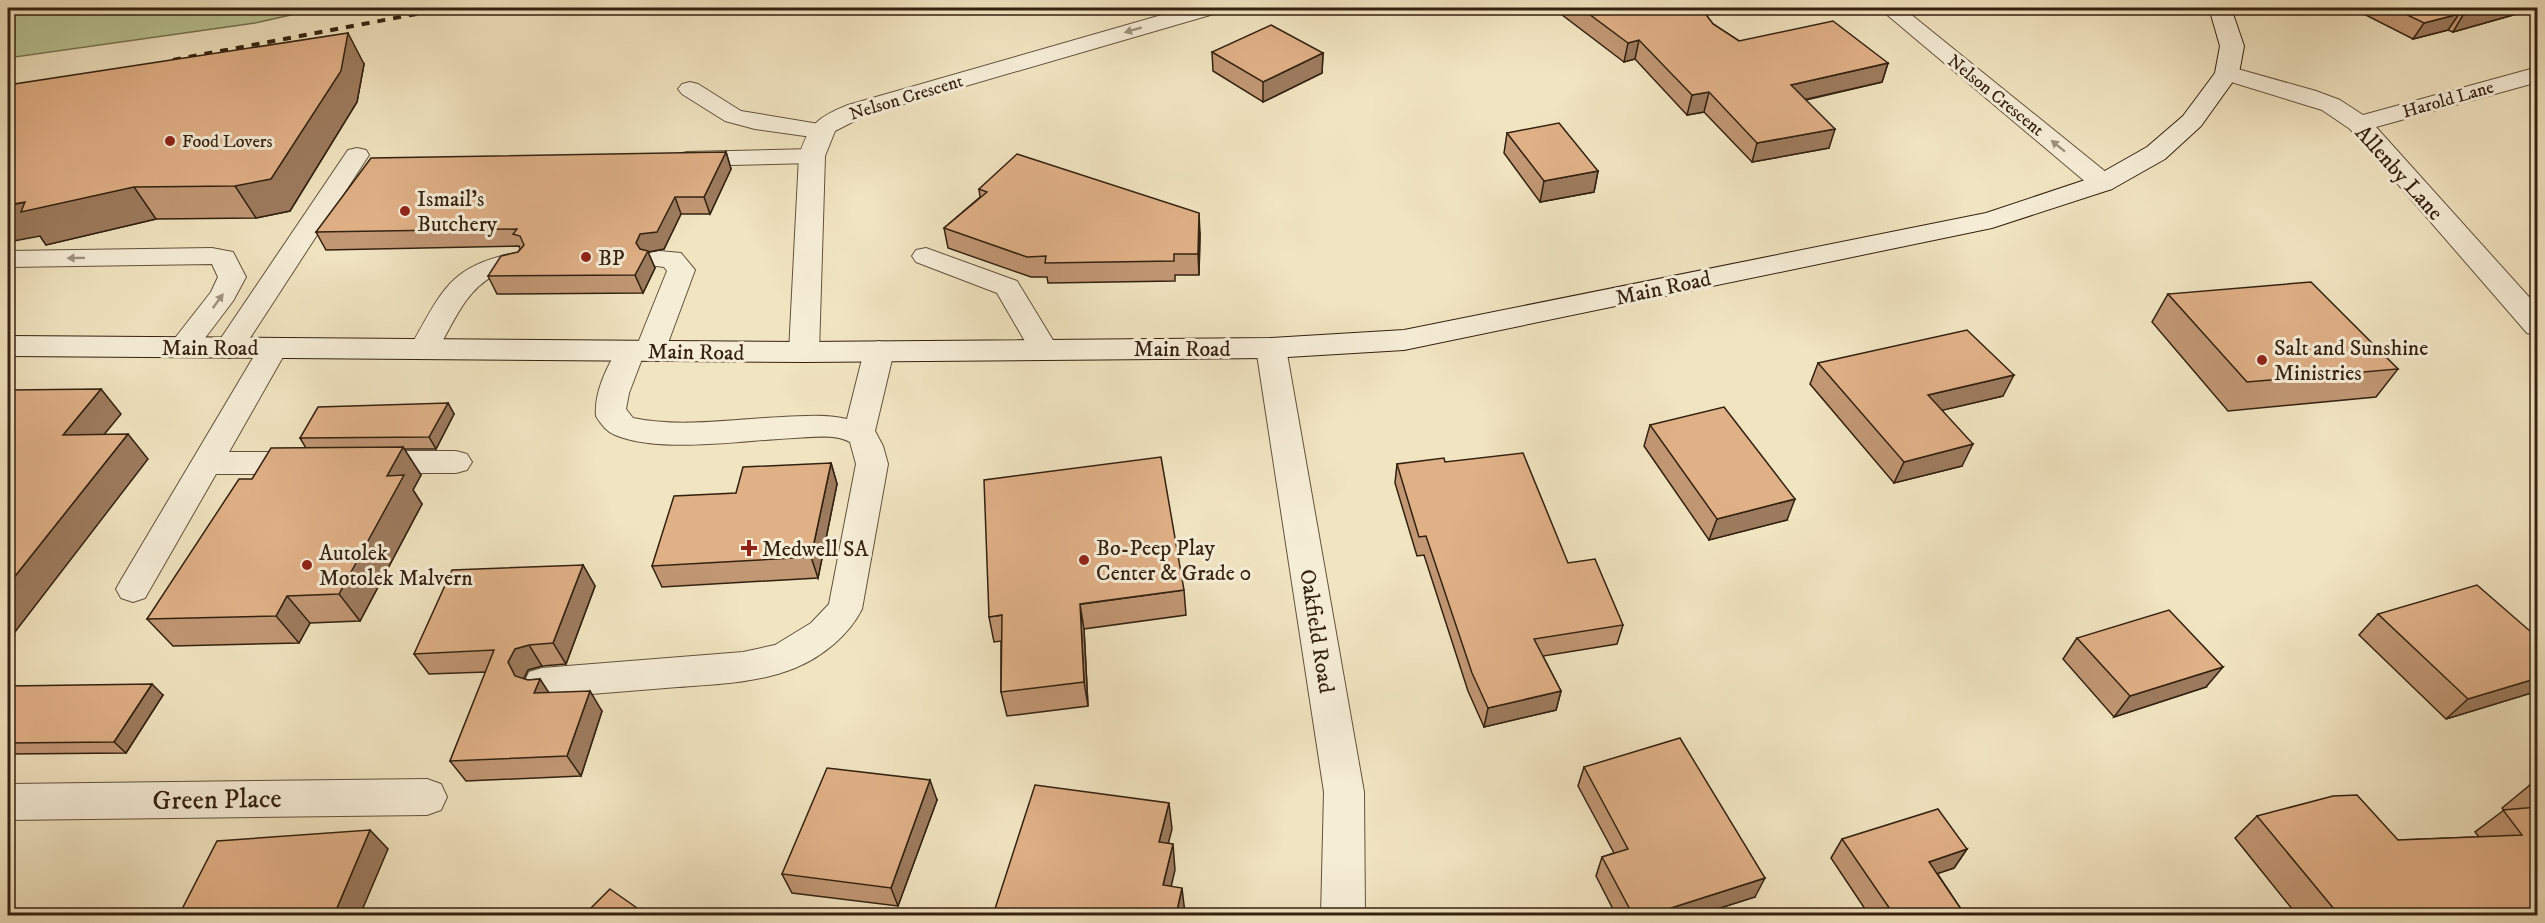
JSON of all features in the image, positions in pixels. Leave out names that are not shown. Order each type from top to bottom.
[{"type":"street","name":"Nelson Crescent","points":[[816,144],[832,121],[857,110],[1209,8]]},
{"type":"street","name":"Nelson Crescent","points":[[1890,8],[2103,183]]},
{"type":"street","name":"Main Road","points":[[8,346],[804,352],[1271,348],[1404,340],[1992,220],[2103,183],[2156,153],[2192,121],[2227,73],[2232,46],[2220,8]]},
{"type":"street","name":"Allenby Lane","points":[[2227,73],[2331,105],[2359,124],[2538,326]]},
{"type":"street","name":"Harold Lane","points":[[2359,124],[2538,74]]},
{"type":"street","points":[[804,352],[816,144]]},
{"type":"street","name":"Oakfield Road","points":[[1271,348],[1344,792],[1343,915]]},
{"type":"street","name":"Green Place","points":[[8,802],[427,797]]},
{"type":"lane","points":[[690,89],[733,116],[816,144]]},
{"type":"lane","points":[[665,160],[816,144]]},
{"type":"lane","points":[[229,348],[357,155]]},
{"type":"lane","points":[[8,259],[212,256],[223,258],[232,278],[224,295],[183,347]]},
{"type":"lane","points":[[926,256],[1007,287],[1044,350]]},
{"type":"lane","points":[[542,683],[743,667],[784,657],[823,633],[845,609],[872,464],[868,445],[859,433],[846,428],[826,427],[721,432],[642,432],[623,429],[614,423],[610,414],[612,401],[681,270],[671,260],[659,259]]},
{"type":"lane","points":[[424,349],[462,285],[500,262],[516,261]]},
{"type":"lane","points":[[133,589],[273,348]]},
{"type":"lane","points":[[859,433],[879,351]]},
{"type":"lane","points":[[207,463],[456,462]]},
{"type":"green space","points":[[8,8],[322,8],[255,23],[8,58]]},
{"type":"building","points":[[1581,8],[1701,8],[1713,24],[1739,41],[1833,21],[1888,63],[1791,85],[1835,129],[1757,143],[1709,92],[1692,95],[1639,40],[1628,43]]},
{"type":"building","points":[[2393,8],[2492,8],[2424,23]]},
{"type":"building","points":[[1271,25],[1323,53],[1263,82],[1212,52]]},
{"type":"building","name":"Food Lovers","points":[[348,33],[341,71],[271,179],[235,186],[134,187],[21,212],[25,202],[8,205],[8,85]]},
{"type":"building","points":[[1559,123],[1598,171],[1544,181],[1507,133]]},
{"type":"building","points":[[726,152],[704,197],[675,197],[657,232],[640,234],[636,243],[640,249],[648,251],[635,275],[488,276],[501,256],[518,252],[524,245],[520,236],[513,234],[517,229],[316,232],[371,158]]},
{"type":"building","points":[[1017,154],[1199,213],[1198,254],[1174,254],[1174,261],[1045,263],[1046,256],[1027,257],[944,228],[987,192],[979,189]]},
{"type":"building","points":[[2311,282],[2398,369],[2247,382],[2168,294]]},
{"type":"building","points":[[1967,330],[2014,375],[1928,395],[1973,444],[1904,462],[1818,363]]},
{"type":"building","points":[[101,389],[63,435],[128,434],[8,585],[8,392],[9,390]]},
{"type":"building","points":[[448,403],[429,437],[300,438],[318,407]]},
{"type":"building","points":[[1724,407],[1795,499],[1717,519],[1650,425]]},
{"type":"building","points":[[403,447],[387,476],[404,475],[339,594],[287,596],[276,616],[147,619],[239,479],[252,479],[271,448]]},
{"type":"building","points":[[1523,453],[1568,563],[1595,559],[1623,625],[1534,639],[1561,691],[1488,708],[1472,673],[1426,536],[1419,537],[1397,464],[1444,458],[1445,462]]},
{"type":"building","name":"Bo-Peep Play Center & Grade 0","points":[[1161,457],[1184,590],[1080,604],[1084,682],[1001,692],[1002,615],[989,617],[984,480]]},
{"type":"building","name":"Medwell SA","points":[[831,463],[811,557],[652,566],[674,496],[736,493],[743,467]]},
{"type":"building","points":[[583,565],[553,643],[515,649],[508,662],[515,676],[528,680],[540,679],[534,693],[590,691],[567,756],[450,761],[494,650],[414,654],[452,570]]},
{"type":"building","points":[[2477,585],[2538,638],[2538,678],[2468,699],[2378,614]]},
{"type":"building","points":[[2169,610],[2223,667],[2130,696],[2077,638]]},
{"type":"building","points":[[152,684],[114,742],[8,743],[8,686]]},
{"type":"building","points":[[1680,738],[1765,878],[1649,915],[1633,915],[1602,857],[1628,849],[1584,767]]},
{"type":"building","points":[[827,768],[930,780],[891,888],[782,874]]},
{"type":"building","points":[[1035,785],[1169,803],[1159,842],[1173,844],[1163,885],[1182,888],[1176,915],[993,915]]},
{"type":"building","points":[[2530,785],[2538,785],[2538,795]]},
{"type":"building","points":[[2357,795],[2398,840],[2522,835],[2503,810],[2538,807],[2538,915],[2339,915],[2257,816],[2333,796]]},
{"type":"building","points":[[1938,809],[1967,849],[1929,862],[1965,915],[1894,915],[1842,839]]},
{"type":"building","points":[[370,830],[334,915],[179,915],[217,841]]},
{"type":"building","points":[[610,889],[647,915],[584,915]]},
{"type":"railway","points":[[173,60],[448,8]]},
{"type":"place","name":"Food Lovers","points":[[170,141]]},
{"type":"place","name":"Ismail's Butchery","points":[[405,211]]},
{"type":"place","name":"BP","points":[[586,257]]},
{"type":"place","name":"Salt and Sunshine Ministries","points":[[2262,360]]},
{"type":"place","name":"Medwell SA","points":[[749,548]]},
{"type":"place","name":"Bo-Peep Play Center & Grade 0","points":[[1084,560]]},
{"type":"place","name":"Autolek Motolek Malvern","points":[[307,565]]}]
